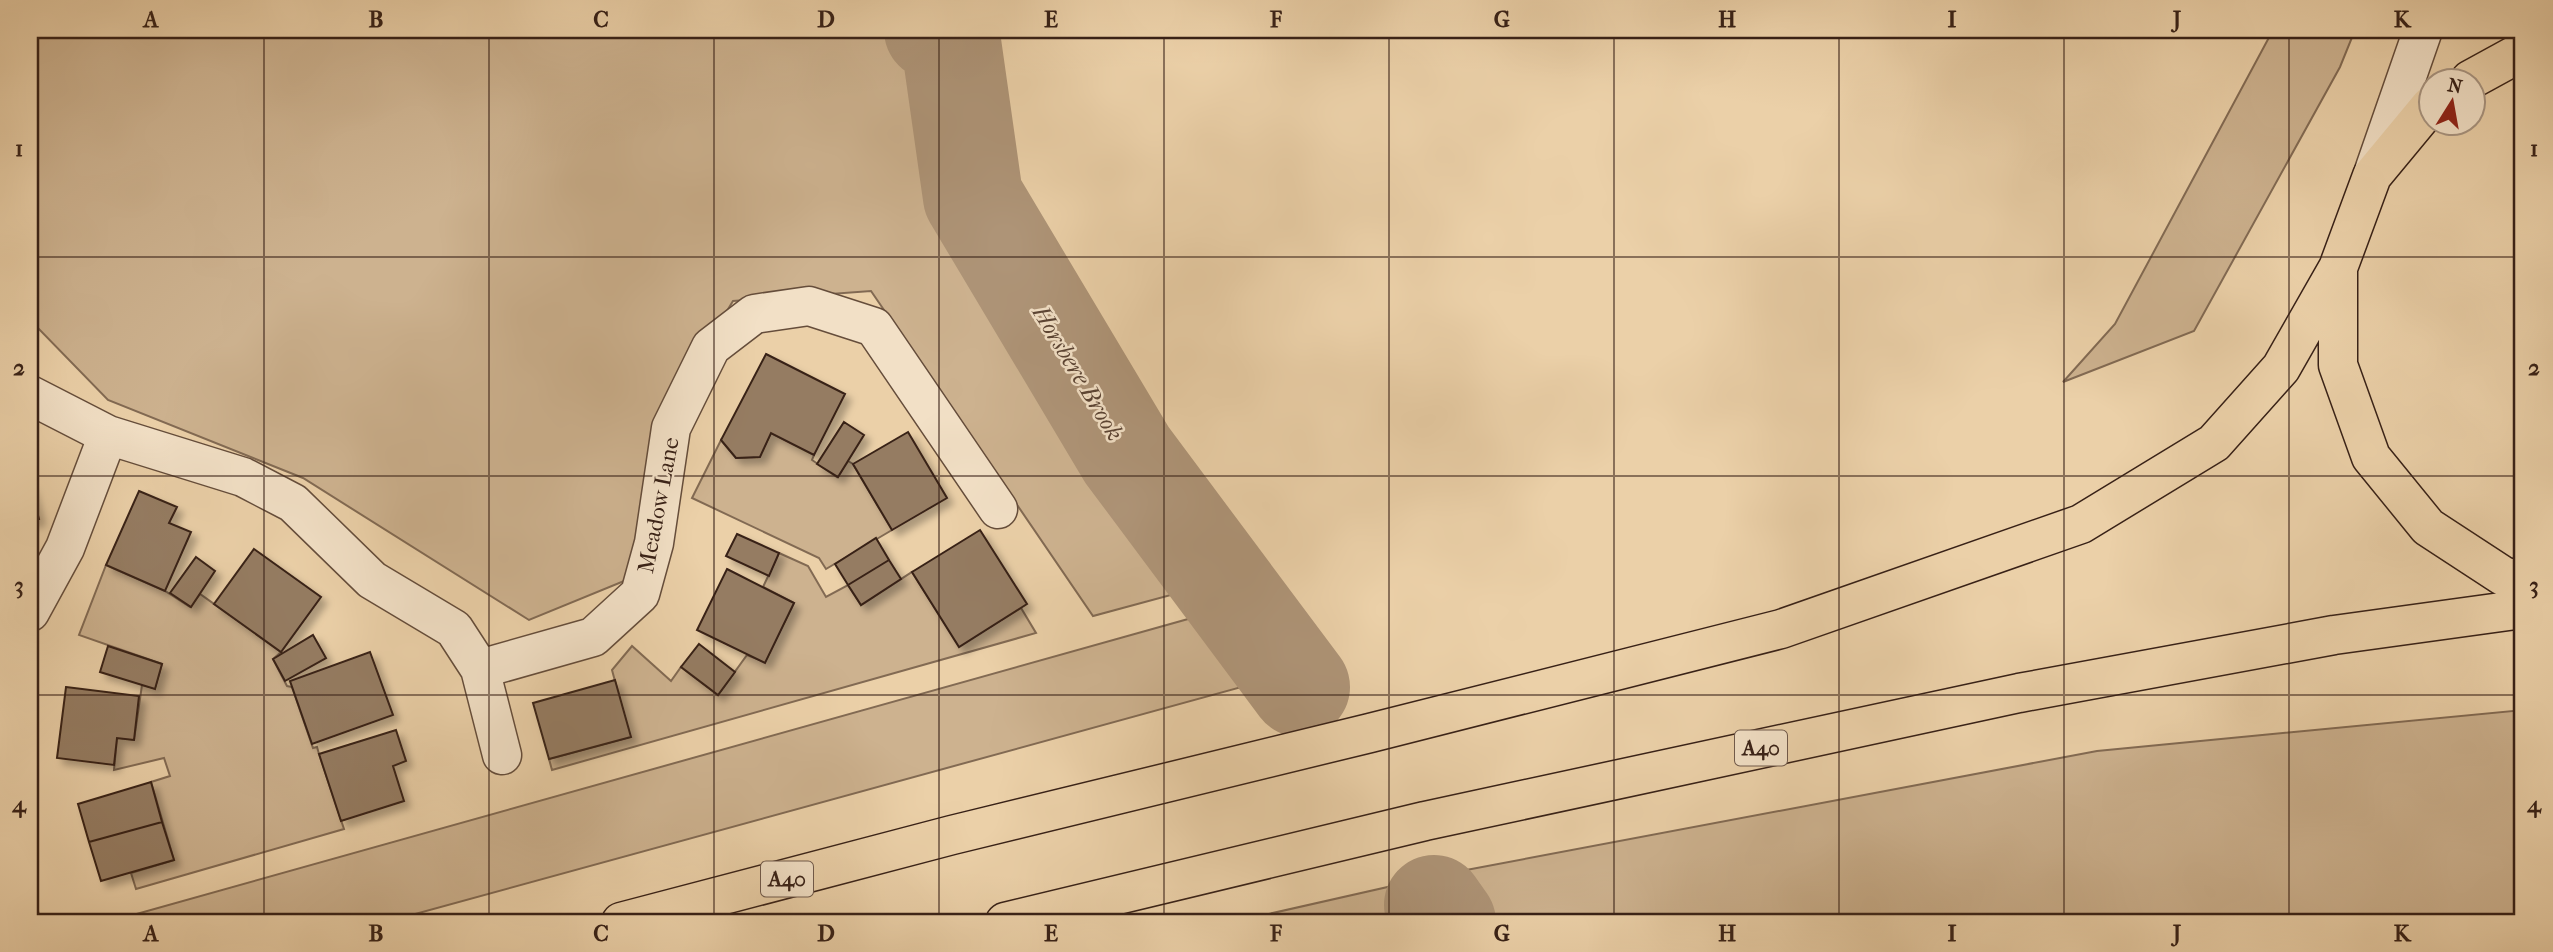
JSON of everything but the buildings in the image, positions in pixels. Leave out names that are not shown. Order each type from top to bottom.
[{"type":"highway","points":[[2486,71],[2523,51]]},
{"type":"highway","points":[[2416,124],[2372,176],[2339,268],[2338,365],[2371,457],[2428,527],[2503,576],[2523,582]]},
{"type":"highway","name":"A40","points":[[621,922],[952,835],[1781,629],[2081,524],[2214,443],[2281,368],[2339,268]]},
{"type":"highway","name":"A40","points":[[1005,922],[1437,818],[2019,692],[2334,635],[2523,609]]},
{"type":"street","points":[[2372,176],[2423,30]]},
{"type":"street","name":"Meadow Lane","points":[[480,669],[593,637],[640,594],[654,543],[671,428],[710,346],[754,314],[809,306],[874,327],[998,509]]},
{"type":"street","points":[[30,395],[108,435],[243,477],[293,503],[372,580],[454,629],[480,669],[502,755]]},
{"type":"street","points":[[30,612],[65,548],[108,435]]},
{"type":"shaded area","points":[[30,30],[934,30],[950,35],[973,197],[1219,582],[1093,616],[871,291],[733,301],[652,435],[629,579],[529,620],[303,478],[108,400],[34,324],[30,314]]},
{"type":"shaded area","points":[[2273,30],[2355,30],[2340,67],[2194,331],[2063,382],[2115,324]]},
{"type":"shaded area","points":[[771,433],[814,455],[812,460],[837,477],[848,461],[853,464],[892,530],[826,569],[819,558],[692,498],[721,440],[736,458],[759,457]]},
{"type":"shaded area","points":[[779,553],[808,566],[826,597],[848,585],[861,605],[912,572],[959,646],[1021,608],[1036,633],[552,770],[549,759],[630,737],[612,670],[632,646],[671,681],[681,667],[718,695],[747,655],[765,662],[794,603],[763,587]]},
{"type":"shaded area","points":[[106,565],[165,591],[190,607],[200,594],[281,652],[273,659],[287,686],[292,687],[313,748],[317,747],[344,829],[136,889],[131,873],[174,860],[151,782],[170,776],[164,758],[114,770],[117,738],[134,740],[142,685],[155,688],[162,664],[79,635]]},
{"type":"shaded area","points":[[1206,614],[1249,685],[386,922],[108,922]]},
{"type":"shaded area","points":[[2523,710],[2523,922],[1233,922],[1445,874],[2097,751]]},
{"type":"shaded area","points":[[30,879],[39,915],[30,918]]},
{"type":"waterway","name":"Horsbere Brook","points":[[934,30],[950,35],[973,197],[1127,455],[1300,687]]},
{"type":"waterway","name":"Horsbere Brook","points":[[1434,905],[1446,922]]}]
